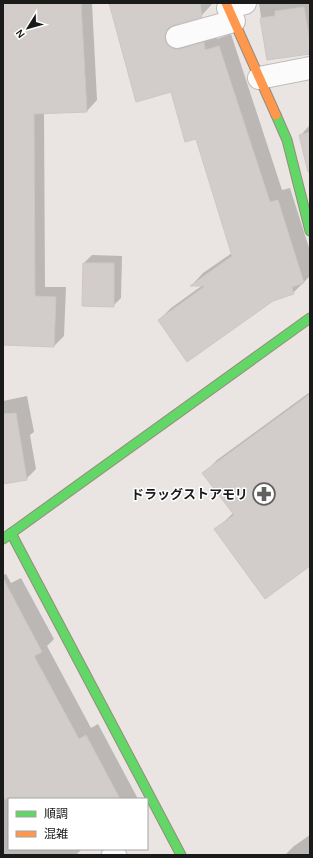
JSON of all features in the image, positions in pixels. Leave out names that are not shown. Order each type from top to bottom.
[{"type":"street","points":[[177,37],[233,9],[259,78],[287,140],[310,231]]},
{"type":"street","points":[[259,78],[310,68]]},
{"type":"street","points":[[181,855],[7,536],[110,464],[310,318]]},
{"type":"lane","points":[[108,855],[111,853],[120,855]]},
{"type":"building","points":[[3,3],[81,3],[87,112],[34,114],[35,296],[56,297],[54,347],[3,345]]},
{"type":"building","points":[[109,3],[200,3],[202,17],[168,28],[165,34],[165,41],[174,49],[180,49],[204,42],[205,50],[219,46],[270,202],[278,200],[304,283],[292,287],[294,294],[273,301],[187,362],[158,320],[205,286],[190,286],[232,256],[196,139],[185,142],[171,92],[136,102]]},
{"type":"building","points":[[304,7],[310,43],[310,54],[267,60],[260,18],[275,16],[275,11]]},
{"type":"building","points":[[310,132],[310,172],[308,172],[299,135]]},
{"type":"building","points":[[83,263],[114,263],[114,307],[82,306]]},
{"type":"building","name":"ドラッグストアモリ","points":[[310,394],[310,566],[265,599],[214,529],[234,515],[202,473]]},
{"type":"building","points":[[16,413],[27,480],[3,484],[3,414]]},
{"type":"building","points":[[3,578],[42,652],[34,656],[79,739],[86,735],[119,798],[3,799]]},
{"type":"traffic: fast","points":[[276,115],[287,140],[310,231]]},
{"type":"traffic: fast","points":[[3,539],[310,318]]},
{"type":"traffic: fast","points":[[11,533],[181,855]]},
{"type":"traffic: slow","points":[[226,3],[276,115]]},
{"type":"place","name":"ドラッグストアモリ","points":[[264,494]]}]
